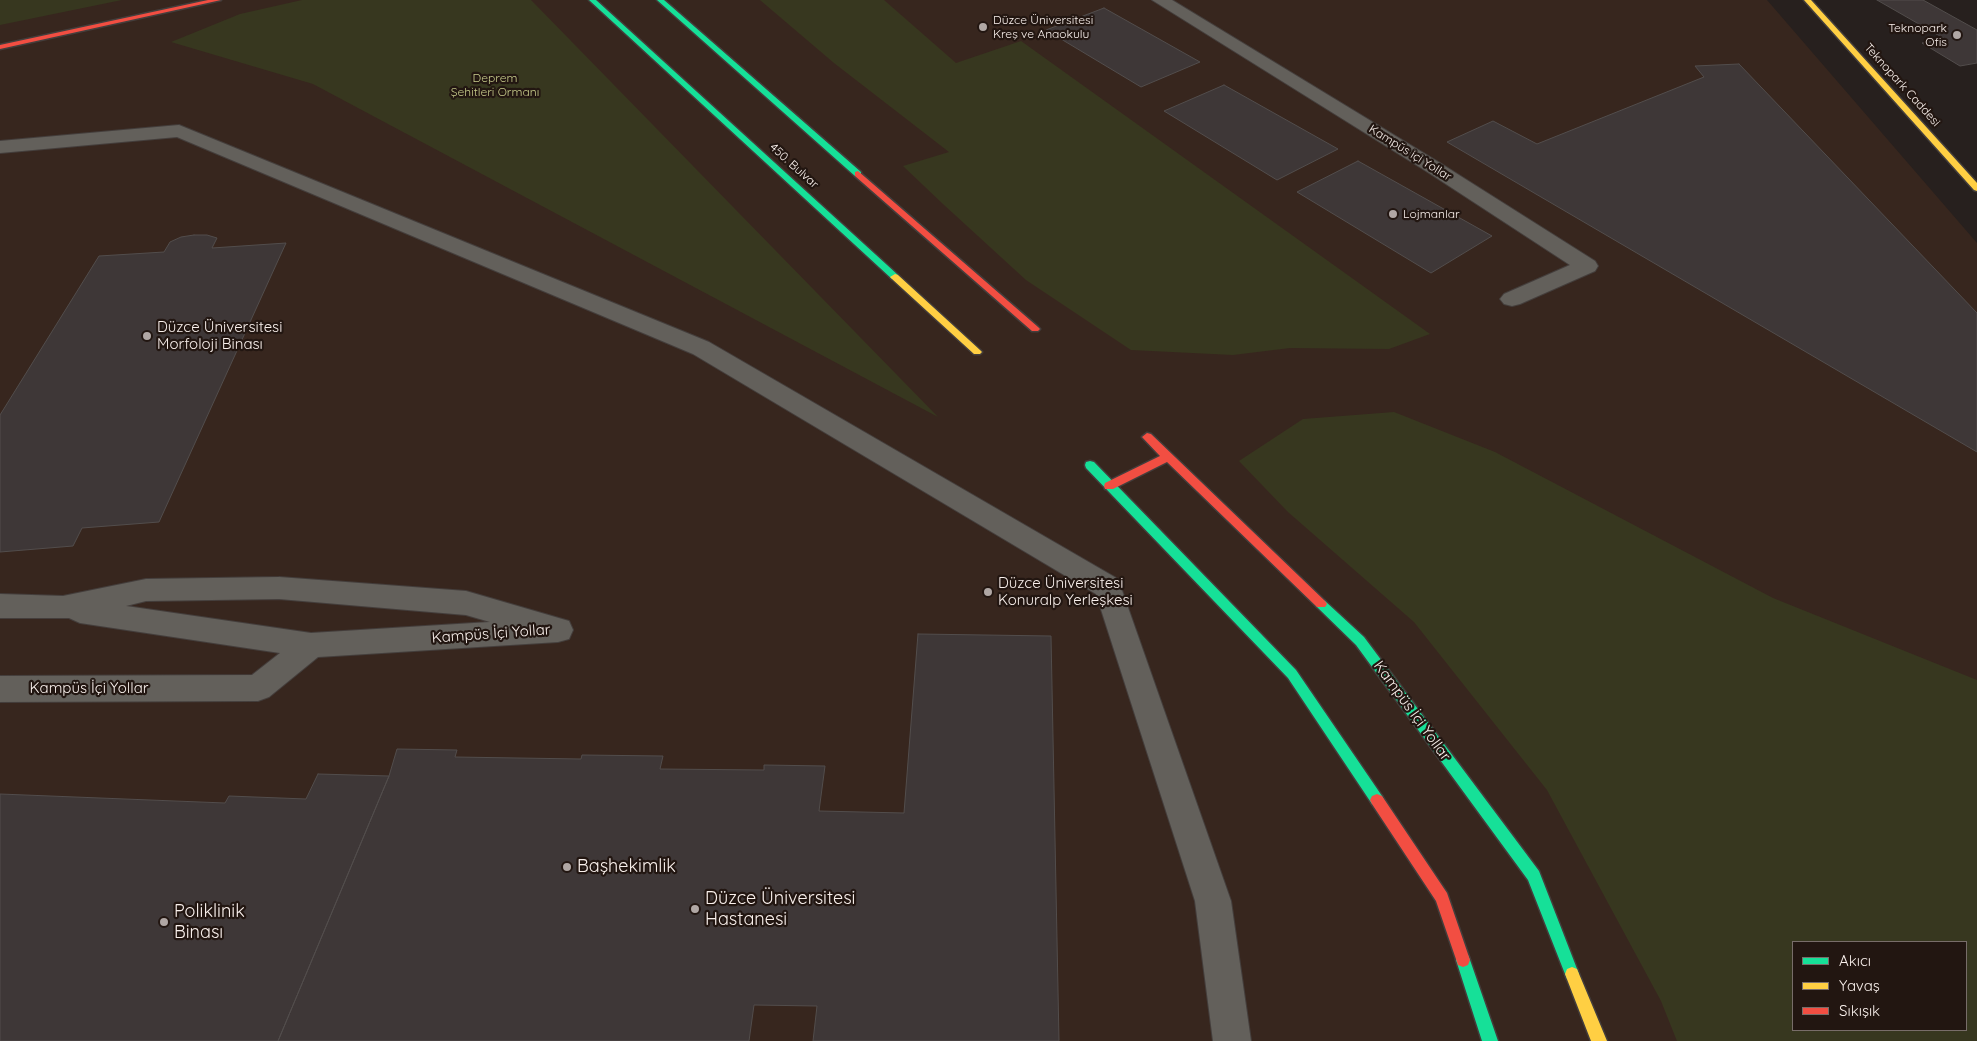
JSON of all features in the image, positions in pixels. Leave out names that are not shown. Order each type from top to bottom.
[{"type":"street","points":[[0,36],[179,0]]},
{"type":"street","points":[[0,47],[218,0]]},
{"type":"street","name":"450. Bulvar","points":[[592,0],[977,352]]},
{"type":"street","points":[[660,0],[1035,329]]},
{"type":"street","name":"Kampüs içi Yollar","points":[[1160,0],[1433,167],[1587,266],[1512,299]]},
{"type":"street","name":"Teknopark Caddesi","points":[[1807,0],[1977,188]]},
{"type":"street","points":[[0,147],[179,131],[701,348],[1108,586],[1213,901],[1232,1041]]},
{"type":"street","name":"Kampüs İçi Yollar","points":[[1146,437],[1360,641],[1534,876],[1599,1041]]},
{"type":"street","points":[[1110,486],[1168,457]]},
{"type":"street","points":[[1090,465],[1292,674],[1442,898],[1490,1041]]},
{"type":"street","name":"Kampüs İçi Yollar","points":[[0,606],[63,608],[146,590],[279,588],[466,604],[558,630],[312,645],[258,688],[0,689]]},
{"type":"street","points":[[63,608],[312,645]]},
{"type":"shaded area","name":"Düzce Üniversitesi Konuralp Yerleşkesi","points":[[0,0],[1767,0],[1977,243],[1977,1041],[0,1041]]},
{"type":"green space","points":[[0,0],[122,0],[0,25]]},
{"type":"green space","name":"Deprem Şehitleri Ormanı","points":[[302,0],[531,0],[938,417],[313,84],[171,42],[240,14]]},
{"type":"green space","points":[[760,0],[884,0],[956,63],[1021,41],[1430,334],[1389,349],[1290,348],[1233,355],[1131,350],[1026,280],[943,204],[903,166],[949,152],[834,63]]},
{"type":"green space","points":[[1394,412],[1495,452],[1773,598],[1977,680],[1977,1041],[1677,1041],[1661,1001],[1547,790],[1414,622],[1288,512],[1239,461],[1303,419]]},
{"type":"building","name":"Teknopark Ofis","points":[[1877,0],[1923,0],[1977,30],[1977,63],[1960,66],[1922,43],[1945,39]]},
{"type":"building","points":[[1104,8],[1200,62],[1141,87],[1046,30]]},
{"type":"building","points":[[1739,64],[1977,313],[1977,452],[1447,142],[1493,121],[1537,144],[1704,77],[1695,66]]},
{"type":"building","points":[[1224,85],[1338,149],[1277,180],[1164,111]]},
{"type":"building","name":"Lojmanlar","points":[[1358,161],[1492,236],[1431,273],[1297,192]]},
{"type":"building","name":"Düzce Üniversitesi Morfoloji Binası","points":[[207,235],[217,238],[212,248],[286,243],[159,522],[82,528],[73,546],[0,552],[0,415],[99,256],[164,252],[170,242],[181,237]]},
{"type":"building","name":"Düzce Üniversitesi Hastanesi","points":[[918,634],[1051,636],[1059,1041],[813,1041],[817,1006],[754,1005],[749,1041],[278,1041],[389,776],[397,749],[457,750],[455,757],[581,759],[582,755],[663,756],[660,769],[764,770],[764,765],[825,766],[819,811],[904,813]]},
{"type":"building","name":"Poliklinik Binası","points":[[318,774],[389,776],[278,1041],[0,1041],[0,794],[225,803],[229,796],[306,799]]},
{"type":"traffic: fast","points":[[592,0],[895,277]]},
{"type":"traffic: fast","points":[[660,0],[858,174]]},
{"type":"traffic: fast","points":[[1090,465],[1292,674],[1377,800]]},
{"type":"traffic: fast","points":[[1321,604],[1360,641],[1534,876],[1572,974]]},
{"type":"traffic: fast","points":[[1463,960],[1490,1041]]},
{"type":"traffic: slow","points":[[1807,0],[1977,188]]},
{"type":"traffic: slow","points":[[895,277],[977,352]]},
{"type":"traffic: slow","points":[[1572,974],[1599,1041]]},
{"type":"traffic: jam","points":[[0,47],[218,0]]},
{"type":"traffic: jam","points":[[858,174],[1035,329]]},
{"type":"traffic: jam","points":[[1147,437],[1321,604]]},
{"type":"traffic: jam","points":[[1109,486],[1168,457]]},
{"type":"traffic: jam","points":[[1377,800],[1442,898],[1463,960]]},
{"type":"place","name":"Düzce Üniversitesi Kreş ve Anaokulu","points":[[983,27]]},
{"type":"place","name":"Teknopark Ofis","points":[[1957,35]]},
{"type":"place","name":"Lojmanlar","points":[[1393,214]]},
{"type":"place","name":"Düzce Üniversitesi Morfoloji Binası","points":[[147,336]]},
{"type":"place","name":"Düzce Üniversitesi Konuralp Yerleşkesi","points":[[988,592]]},
{"type":"place","name":"Başhekimlik","points":[[567,867]]},
{"type":"place","name":"Düzce Üniversitesi Hastanesi","points":[[695,909]]},
{"type":"place","name":"Poliklinik Binası","points":[[164,922]]}]
